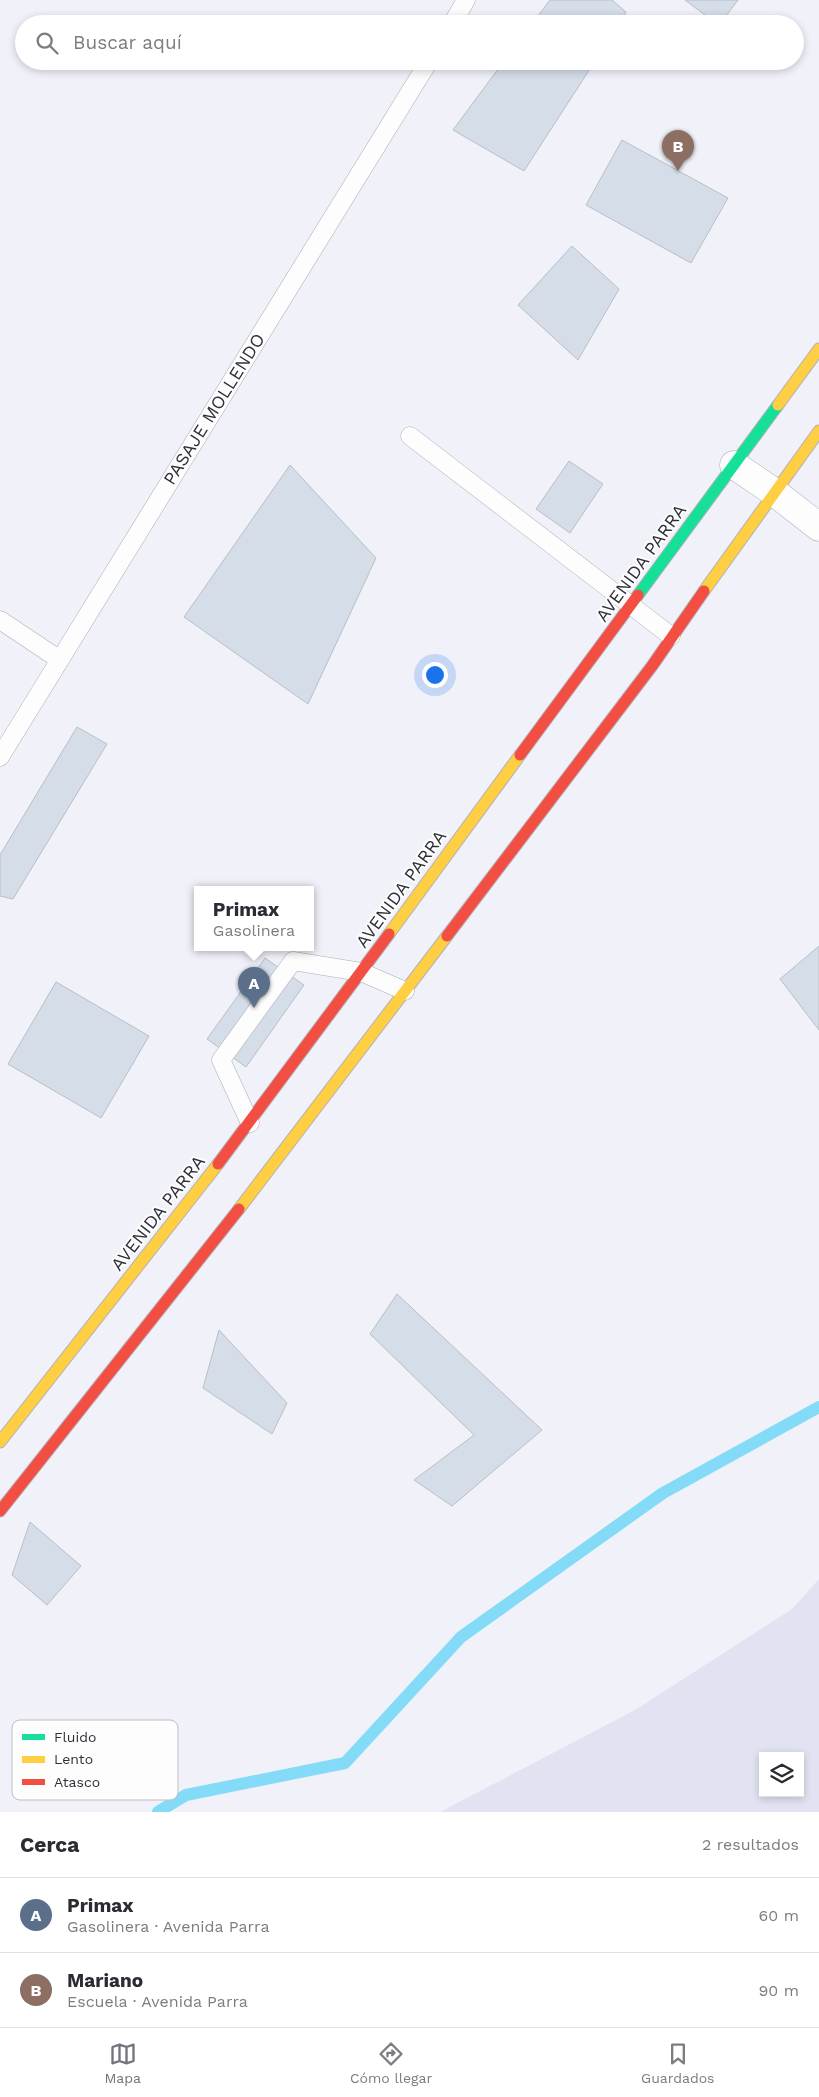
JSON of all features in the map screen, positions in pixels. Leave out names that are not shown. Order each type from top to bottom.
[{"type":"main road","name":"AVENIDA PARRA","points":[[0,1442],[250,1123],[632,606],[819,349]]},
{"type":"main road","points":[[0,1511],[201,1260],[652,666],[819,431]]},
{"type":"street","points":[[734,465],[774,492],[819,528]]},
{"type":"lane","points":[[457,15],[466,0]]},
{"type":"lane","name":"PASAJE MOLLENDO","points":[[0,757],[423,70]]},
{"type":"lane","points":[[410,436],[672,636]]},
{"type":"lane","points":[[0,620],[60,660]]},
{"type":"lane","points":[[250,1123],[221,1060],[293,961],[361,972],[405,991]]},
{"type":"shaded area","points":[[819,1579],[819,1812],[440,1812],[635,1710],[792,1609]]},
{"type":"building","points":[[550,0],[612,0],[626,12],[624,15],[539,15]]},
{"type":"building","points":[[685,0],[738,0],[727,15],[705,15]]},
{"type":"building","points":[[497,70],[589,70],[524,171],[453,130]]},
{"type":"building","points":[[622,140],[728,198],[691,263],[586,205]]},
{"type":"building","points":[[572,246],[619,289],[578,360],[518,305]]},
{"type":"building","points":[[569,461],[603,484],[570,533],[536,509]]},
{"type":"building","points":[[290,465],[376,558],[308,704],[184,617]]},
{"type":"building","points":[[77,727],[107,744],[13,899],[0,896],[0,855]]},
{"type":"building","points":[[819,946],[819,1030],[780,979]]},
{"type":"building","points":[[265,958],[304,985],[246,1067],[207,1039]]},
{"type":"building","points":[[56,982],[149,1036],[101,1118],[8,1064]]},
{"type":"building","points":[[397,1294],[542,1430],[452,1506],[414,1480],[474,1435],[370,1334]]},
{"type":"building","points":[[219,1330],[287,1403],[272,1434],[203,1388]]},
{"type":"building","points":[[30,1522],[81,1566],[47,1605],[12,1575]]},
{"type":"waterway","points":[[178,1800],[186,1795],[345,1763],[461,1637],[663,1493],[819,1407]]},
{"type":"waterway","points":[[158,1812],[178,1800]]},
{"type":"traffic: fast","points":[[638,595],[778,405]]},
{"type":"traffic: slow","points":[[778,405],[819,349]]},
{"type":"traffic: slow","points":[[704,591],[819,431]]},
{"type":"traffic: slow","points":[[389,934],[520,755]]},
{"type":"traffic: slow","points":[[239,1209],[447,936]]},
{"type":"traffic: slow","points":[[0,1442],[218,1164]]},
{"type":"traffic: jam","points":[[447,936],[652,666],[704,591]]},
{"type":"traffic: jam","points":[[520,755],[638,595]]},
{"type":"traffic: jam","points":[[218,1164],[389,934]]},
{"type":"traffic: jam","points":[[0,1511],[239,1209]]},
{"type":"place","name":"Mariano","points":[[678,171]]},
{"type":"place","name":"Primax","points":[[254,1008]]}]
